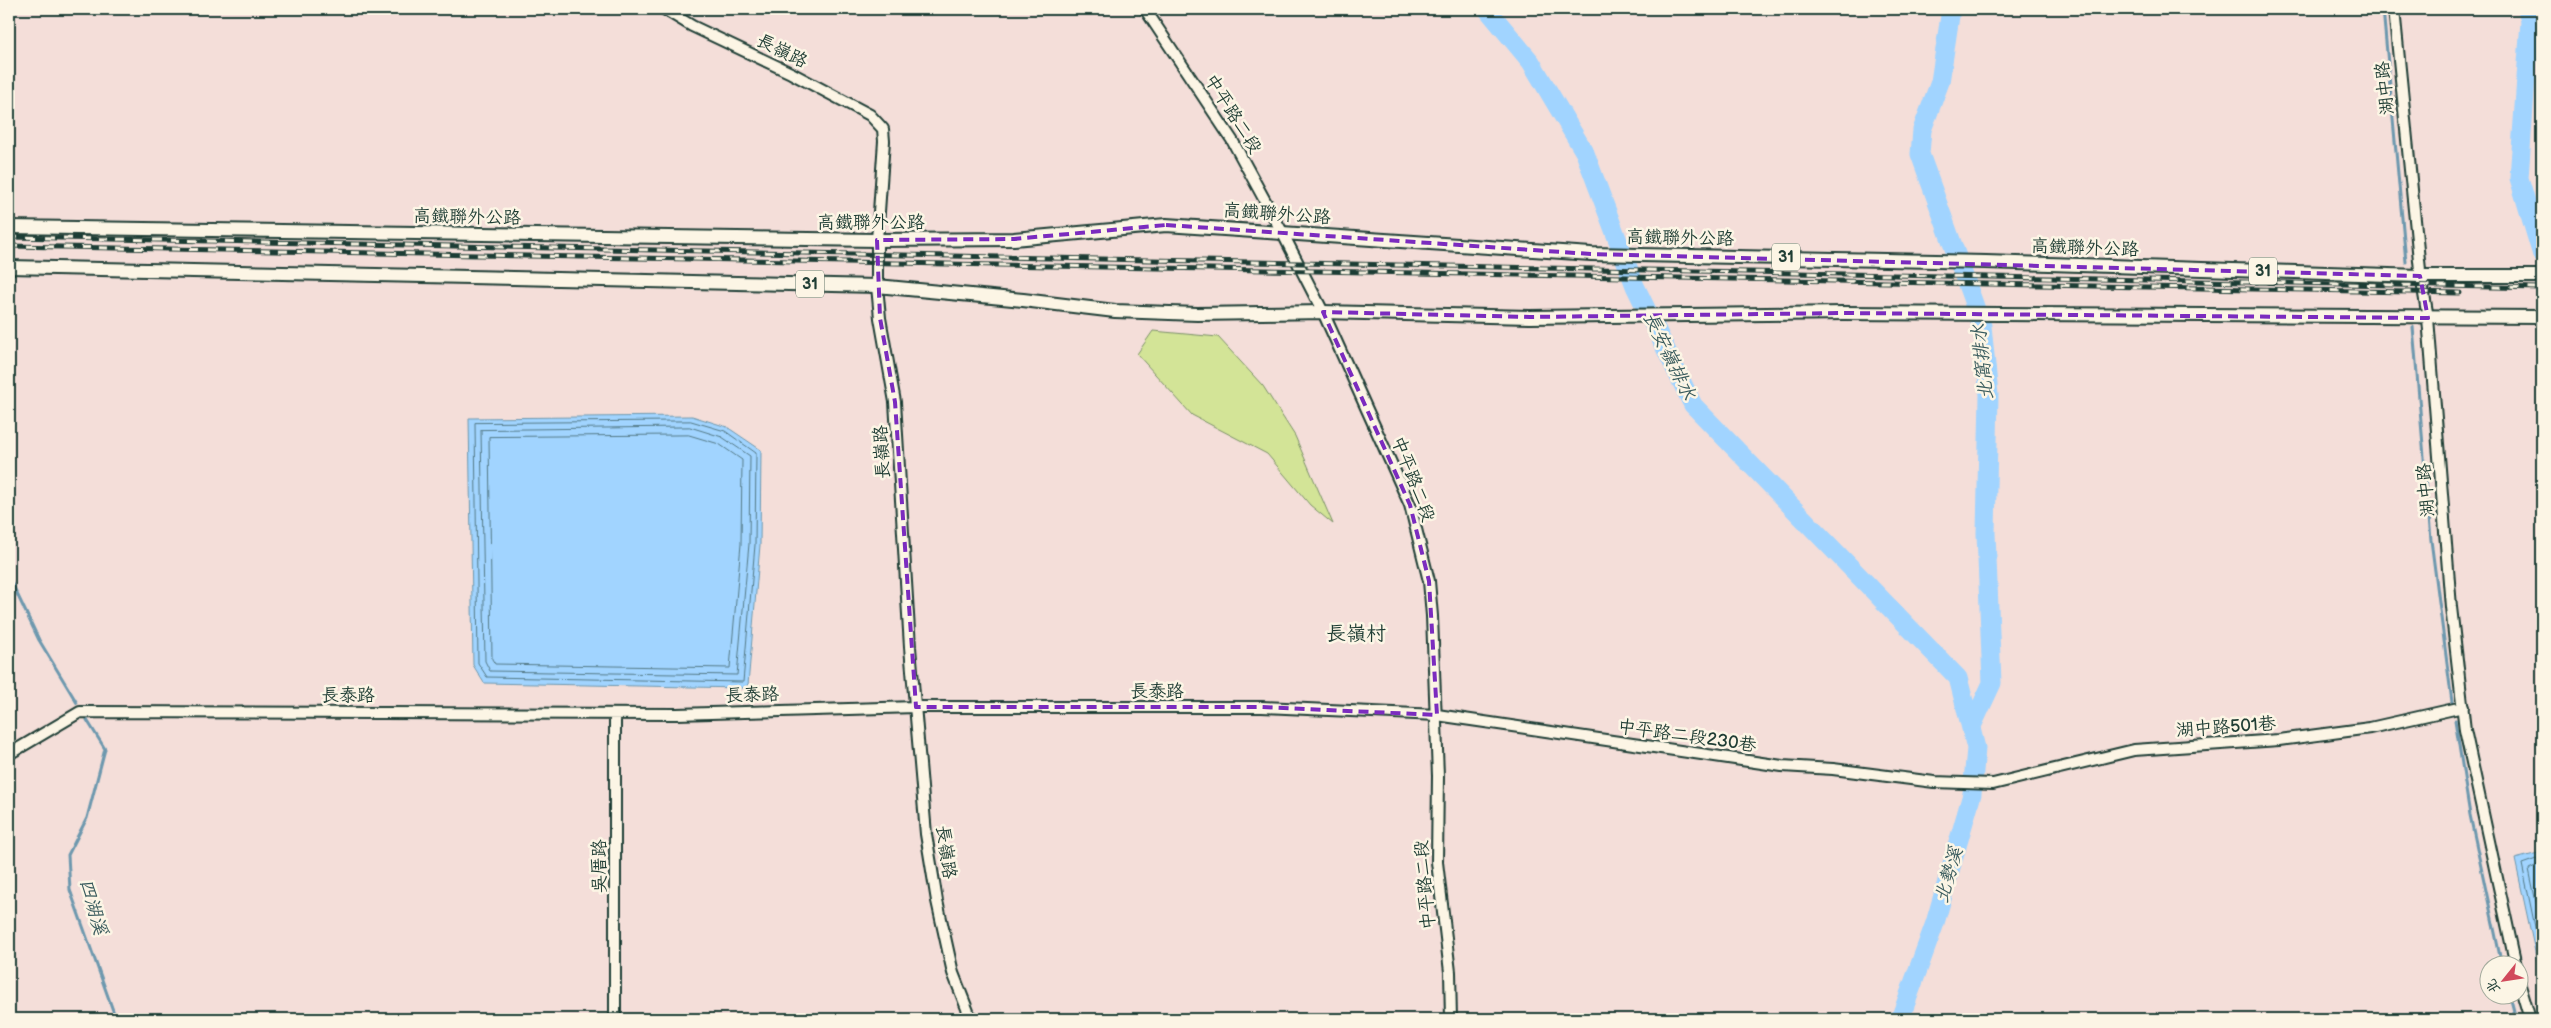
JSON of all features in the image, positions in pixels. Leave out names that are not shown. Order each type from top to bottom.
[{"type":"main road","name":"高鐵聯外公路","points":[[9,227],[877,240],[1014,239],[1166,225],[1591,254],[1928,260],[2420,276],[2541,276]]},
{"type":"main road","name":"31","points":[[9,268],[877,286],[1115,311],[1196,314],[1323,312],[1673,317],[1843,313],[2428,318],[2542,317]]},
{"type":"street","name":"長嶺路","points":[[664,9],[692,26],[809,82],[870,115],[878,121],[882,129],[884,141],[877,240],[877,286],[880,318],[895,402],[926,834],[936,901],[952,973],[971,1019]]},
{"type":"street","name":"中平路二段","points":[[1145,9],[1232,140],[1282,232],[1323,312],[1410,505],[1429,581],[1436,715],[1437,862],[1450,972],[1451,1019]]},
{"type":"street","name":"湖中路","points":[[2394,9],[2420,276],[2428,318],[2451,607],[2465,730],[2514,956]]},
{"type":"street","name":"長泰路","points":[[9,754],[80,712],[616,714],[916,707],[1262,707],[1436,715]]},
{"type":"street","name":"湖中路501巷","points":[[1934,782],[1993,784],[2134,750],[2279,740],[2361,729],[2463,707]]},
{"type":"street","name":"吳厝路","points":[[615,1019],[616,714]]},
{"type":"street","name":"中平路二段230巷","points":[[1436,715],[1782,766],[1833,768],[1934,782]]},
{"type":"street","points":[[2526,1006],[2530,1019]]},
{"type":"highlighted area","points":[[1166,225],[1591,254],[2420,276],[2428,318],[1843,313],[1530,317],[1323,312],[1410,505],[1429,581],[1437,715],[1262,707],[916,707],[895,402],[880,318],[877,240],[1014,239]]},
{"type":"green space","points":[[1153,331],[1218,337],[1263,386],[1295,436],[1333,524],[1310,505],[1267,454],[1192,415],[1137,354]]},
{"type":"water","points":[[692,416],[727,427],[761,450],[760,545],[748,685],[743,688],[484,683],[473,665],[469,418]]},
{"type":"water","points":[[2542,852],[2542,975],[2540,975],[2515,859]]},
{"type":"waterway","name":"長安嶺排水","points":[[1487,9],[1531,62],[1585,153],[1635,286],[1693,405],[1958,678],[1976,748],[1972,794],[1935,923],[1900,1019]]},
{"type":"waterway","name":"北窩排水","points":[[1948,9],[1950,16],[1940,82],[1922,130],[1920,154],[1982,326],[1989,395],[1986,533],[1992,683],[1972,726]]},
{"type":"waterway","points":[[2383,9],[2406,262]]},
{"type":"waterway","points":[[2527,9],[2530,21],[2519,178],[2542,255]]},
{"type":"waterway","points":[[2413,327],[2431,540],[2452,702]]},
{"type":"waterway","name":"四湖溪","points":[[9,577],[39,640],[77,703]]},
{"type":"waterway","name":"四湖溪","points":[[87,720],[105,749],[87,818],[68,855],[70,890],[116,1019]]},
{"type":"waterway","points":[[2455,720],[2470,815],[2500,956]]},
{"type":"waterway","points":[[2513,1006],[2516,1019]]},
{"type":"railway","points":[[9,237],[2542,288]]},
{"type":"railway","points":[[9,246],[2460,293]]},
{"type":"district","name":"長嶺村","points":[[1356,634]]},
{"type":"water label","name":"北勢溪","points":[[1949,875]]}]
